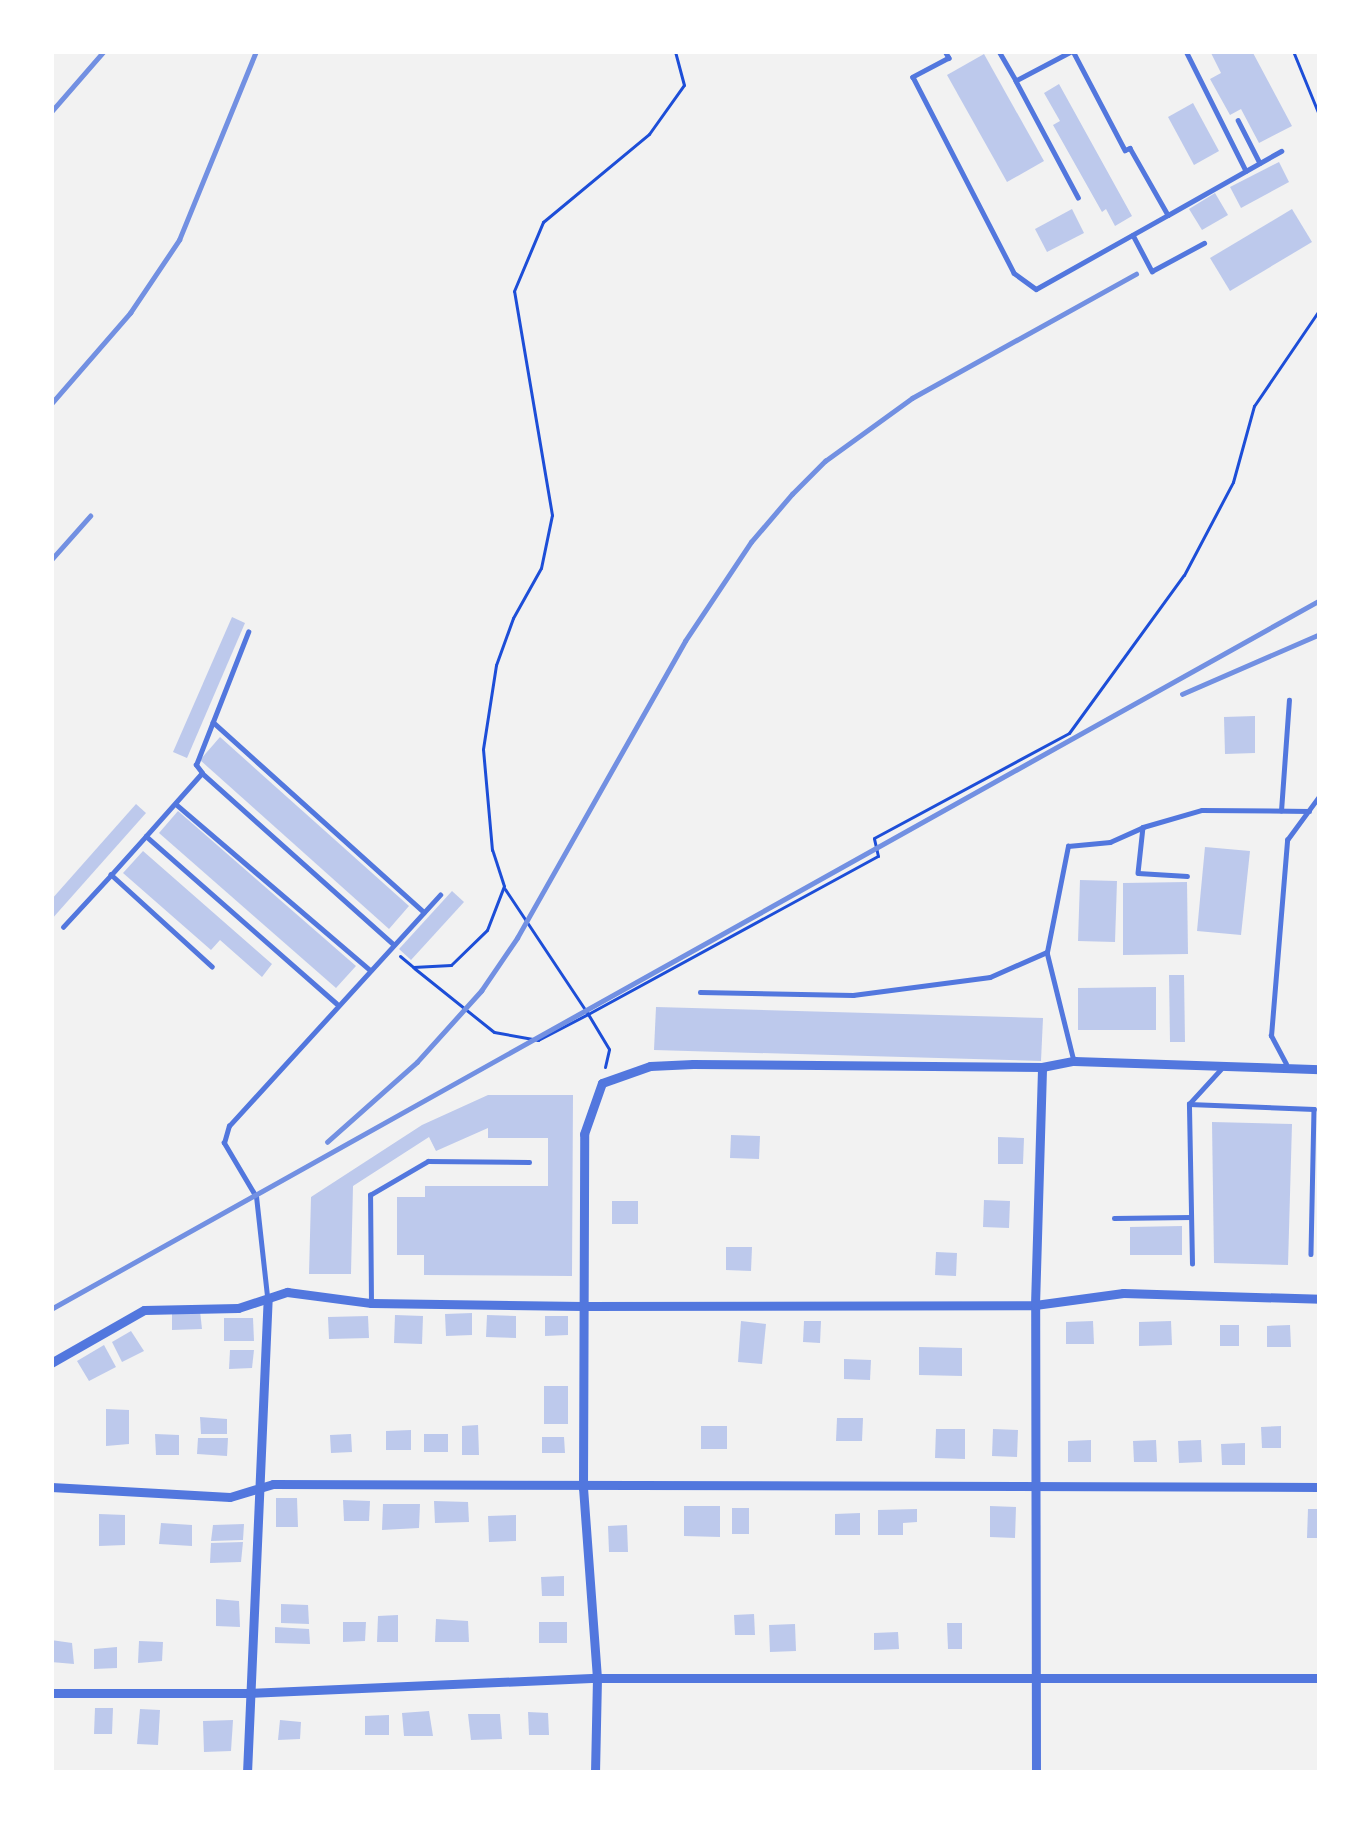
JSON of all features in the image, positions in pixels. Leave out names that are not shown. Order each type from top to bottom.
[{"type":"street","points":[[596,1773],[597,1678],[583,1488],[584,1134],[602,1083],[650,1066],[1042,1067],[1074,1061],[1320,1069]]},
{"type":"street","points":[[1036,1773],[1035,1305],[1042,1067]]},
{"type":"street","points":[[51,1364],[144,1310],[238,1308],[286,1292],[371,1303],[584,1306],[1035,1305],[1123,1293],[1320,1299]]},
{"type":"street","points":[[247,1773],[268,1299]]},
{"type":"street","points":[[51,1487],[230,1497],[273,1484],[1320,1487]]},
{"type":"street","points":[[51,1694],[248,1694],[597,1678],[1320,1678]]},
{"type":"lane","points":[[945,51],[949,58],[913,77],[1014,272],[1036,289],[1281,151]]},
{"type":"lane","points":[[999,51],[1078,197]]},
{"type":"lane","points":[[1016,81],[1073,51],[1125,150],[1130,148],[1168,215]]},
{"type":"lane","points":[[1186,51],[1246,171]]},
{"type":"lane","points":[[1238,120],[1260,163]]},
{"type":"lane","points":[[1133,235],[1152,271],[1204,243]]},
{"type":"lane","points":[[248,632],[196,765],[393,944]]},
{"type":"lane","points":[[1281,811],[1289,700]]},
{"type":"lane","points":[[213,722],[424,912]]},
{"type":"lane","points":[[63,928],[202,773]]},
{"type":"lane","points":[[1288,1069],[1271,1036],[1287,840],[1320,795]]},
{"type":"lane","points":[[175,803],[369,969]]},
{"type":"lane","points":[[1074,1061],[1047,952],[1068,846],[1110,842],[1202,810],[1310,811]]},
{"type":"lane","points":[[1143,827],[1138,873],[1187,876]]},
{"type":"lane","points":[[146,836],[336,1003]]},
{"type":"lane","points":[[111,875],[212,967]]},
{"type":"lane","points":[[268,1299],[256,1197],[224,1143],[229,1126],[336,1003],[440,895]]},
{"type":"lane","points":[[700,992],[872,993],[990,977],[1047,952]]},
{"type":"lane","points":[[1192,1264],[1189,1104],[1221,1069]]},
{"type":"lane","points":[[1189,1104],[1314,1109],[1311,1255]]},
{"type":"lane","points":[[371,1303],[370,1195],[428,1160],[529,1162]]},
{"type":"lane","points":[[1114,1218],[1191,1217]]},
{"type":"path","points":[[602,1083],[609,1049],[504,886],[492,850],[483,749],[496,665],[513,618],[541,568],[552,515],[514,290],[543,222],[649,134],[684,86],[675,51]]},
{"type":"path","points":[[1293,51],[1320,117]]},
{"type":"path","points":[[393,944],[403,962],[494,1032],[538,1040],[878,856],[874,838],[1069,733],[1184,575],[1233,482],[1254,406],[1320,309]]},
{"type":"path","points":[[413,967],[451,965],[469,950],[487,929],[504,886]]},
{"type":"building","points":[[1210,51],[1252,51],[1292,126],[1259,143],[1241,109],[1230,115],[1210,79],[1221,73]]},
{"type":"building","points":[[984,54],[1044,161],[1007,182],[947,75]]},
{"type":"building","points":[[1059,84],[1132,216],[1115,226],[1106,209],[1102,212],[1053,125],[1060,121],[1044,93]]},
{"type":"building","points":[[1193,103],[1219,151],[1194,165],[1168,117]]},
{"type":"building","points":[[1279,162],[1289,182],[1241,208],[1230,187]]},
{"type":"building","points":[[1215,193],[1228,215],[1202,230],[1189,209]]},
{"type":"building","points":[[1072,209],[1084,233],[1047,252],[1035,229]]},
{"type":"building","points":[[1292,209],[1312,242],[1230,291],[1210,258]]},
{"type":"building","points":[[232,617],[245,623],[187,758],[173,752]]},
{"type":"building","points":[[1255,716],[1255,753],[1225,754],[1224,717]]},
{"type":"building","points":[[220,737],[409,906],[389,929],[200,760]]},
{"type":"building","points":[[136,804],[146,813],[51,920],[51,900]]},
{"type":"building","points":[[178,811],[356,966],[336,988],[159,833]]},
{"type":"building","points":[[1205,847],[1250,851],[1241,935],[1197,931]]},
{"type":"building","points":[[143,851],[272,964],[262,977],[220,940],[211,950],[123,873]]},
{"type":"building","points":[[1080,880],[1117,881],[1115,942],[1078,941]]},
{"type":"building","points":[[1187,882],[1188,954],[1123,955],[1123,883]]},
{"type":"building","points":[[452,891],[464,902],[411,960],[399,949]]},
{"type":"building","points":[[1169,975],[1184,975],[1185,1042],[1170,1042]]},
{"type":"building","points":[[1156,987],[1156,1030],[1078,1030],[1078,988]]},
{"type":"building","points":[[656,1007],[1043,1018],[1041,1061],[654,1050]]},
{"type":"building","points":[[488,1095],[573,1095],[572,1276],[424,1275],[424,1255],[397,1255],[397,1197],[425,1197],[425,1186],[548,1186],[548,1138],[488,1138],[488,1128],[436,1151],[429,1137],[353,1186],[351,1274],[309,1274],[311,1197],[422,1125]]},
{"type":"building","points":[[1212,1122],[1292,1124],[1288,1265],[1214,1263]]},
{"type":"building","points":[[731,1135],[760,1136],[759,1159],[730,1158]]},
{"type":"building","points":[[998,1137],[1024,1138],[1023,1164],[998,1164]]},
{"type":"building","points":[[984,1200],[1010,1201],[1009,1228],[983,1227]]},
{"type":"building","points":[[612,1201],[638,1201],[638,1224],[612,1224]]},
{"type":"building","points":[[1182,1226],[1182,1255],[1130,1255],[1130,1227]]},
{"type":"building","points":[[726,1247],[752,1247],[751,1271],[726,1270]]},
{"type":"building","points":[[936,1252],[957,1253],[956,1276],[935,1275]]},
{"type":"building","points":[[200,1311],[202,1329],[172,1330],[172,1312]]},
{"type":"building","points":[[472,1313],[472,1335],[446,1336],[445,1314]]},
{"type":"building","points":[[395,1315],[423,1316],[422,1344],[394,1343]]},
{"type":"building","points":[[487,1315],[516,1316],[516,1338],[486,1337]]},
{"type":"building","points":[[368,1316],[369,1338],[329,1339],[328,1317]]},
{"type":"building","points":[[545,1316],[568,1316],[568,1335],[545,1336]]},
{"type":"building","points":[[224,1318],[253,1318],[254,1341],[224,1341]]},
{"type":"building","points":[[741,1321],[766,1324],[762,1364],[738,1362]]},
{"type":"building","points":[[804,1321],[821,1321],[820,1343],[803,1342]]},
{"type":"building","points":[[1093,1321],[1094,1344],[1066,1344],[1066,1322]]},
{"type":"building","points":[[1171,1321],[1172,1345],[1139,1346],[1139,1322]]},
{"type":"building","points":[[1220,1325],[1239,1325],[1239,1346],[1220,1346]]},
{"type":"building","points":[[1290,1325],[1291,1347],[1267,1347],[1267,1326]]},
{"type":"building","points":[[131,1331],[144,1351],[122,1362],[112,1342]]},
{"type":"building","points":[[104,1345],[116,1367],[89,1381],[77,1361]]},
{"type":"building","points":[[919,1347],[962,1348],[962,1376],[919,1375]]},
{"type":"building","points":[[230,1350],[254,1350],[252,1368],[229,1369]]},
{"type":"building","points":[[844,1359],[871,1360],[870,1380],[844,1379]]},
{"type":"building","points":[[544,1386],[568,1386],[568,1424],[544,1424]]},
{"type":"building","points":[[106,1409],[129,1410],[129,1444],[106,1446]]},
{"type":"building","points":[[200,1417],[227,1419],[227,1434],[201,1434]]},
{"type":"building","points":[[837,1418],[863,1418],[862,1441],[836,1441]]},
{"type":"building","points":[[478,1425],[479,1455],[462,1455],[462,1426]]},
{"type":"building","points":[[701,1426],[727,1426],[727,1449],[701,1449]]},
{"type":"building","points":[[1281,1426],[1281,1448],[1262,1448],[1261,1427]]},
{"type":"building","points":[[936,1429],[965,1429],[965,1459],[935,1458]]},
{"type":"building","points":[[993,1429],[1018,1430],[1017,1457],[992,1456]]},
{"type":"building","points":[[411,1430],[411,1450],[386,1450],[386,1431]]},
{"type":"building","points":[[155,1434],[179,1435],[179,1455],[156,1455]]},
{"type":"building","points":[[351,1434],[352,1452],[331,1453],[330,1435]]},
{"type":"building","points":[[424,1434],[448,1434],[448,1452],[424,1452]]},
{"type":"building","points":[[542,1437],[564,1437],[565,1453],[542,1453]]},
{"type":"building","points":[[198,1438],[228,1438],[227,1456],[197,1454]]},
{"type":"building","points":[[1091,1440],[1091,1462],[1068,1462],[1068,1441]]},
{"type":"building","points":[[1156,1440],[1157,1462],[1134,1462],[1133,1441]]},
{"type":"building","points":[[1201,1440],[1202,1462],[1179,1463],[1178,1441]]},
{"type":"building","points":[[1245,1443],[1245,1465],[1222,1465],[1221,1444]]},
{"type":"building","points":[[276,1498],[297,1498],[298,1527],[276,1527]]},
{"type":"building","points":[[343,1500],[370,1501],[369,1521],[344,1521]]},
{"type":"building","points":[[434,1501],[468,1502],[469,1522],[435,1523]]},
{"type":"building","points":[[383,1504],[420,1504],[419,1528],[382,1530]]},
{"type":"building","points":[[684,1506],[720,1506],[720,1537],[684,1536]]},
{"type":"building","points":[[990,1506],[1016,1507],[1015,1538],[990,1537]]},
{"type":"building","points":[[732,1508],[749,1508],[749,1534],[732,1534]]},
{"type":"building","points":[[917,1509],[917,1522],[903,1523],[903,1535],[878,1535],[878,1510]]},
{"type":"building","points":[[1308,1509],[1320,1509],[1320,1538],[1307,1538]]},
{"type":"building","points":[[860,1513],[860,1535],[835,1535],[835,1514]]},
{"type":"building","points":[[99,1514],[125,1515],[125,1545],[99,1546]]},
{"type":"building","points":[[516,1515],[516,1541],[489,1542],[488,1516]]},
{"type":"building","points":[[161,1523],[192,1525],[192,1546],[159,1544]]},
{"type":"building","points":[[244,1524],[243,1540],[211,1541],[213,1525]]},
{"type":"building","points":[[627,1525],[628,1552],[609,1552],[608,1526]]},
{"type":"building","points":[[243,1542],[241,1562],[210,1563],[211,1543]]},
{"type":"building","points":[[564,1576],[564,1596],[542,1596],[541,1577]]},
{"type":"building","points":[[216,1599],[239,1601],[240,1627],[216,1626]]},
{"type":"building","points":[[281,1604],[308,1605],[309,1624],[281,1623]]},
{"type":"building","points":[[754,1614],[755,1635],[735,1635],[734,1615]]},
{"type":"building","points":[[398,1615],[398,1642],[377,1642],[378,1616]]},
{"type":"building","points":[[436,1619],[468,1621],[469,1642],[435,1642]]},
{"type":"building","points":[[343,1622],[366,1622],[365,1641],[343,1642]]},
{"type":"building","points":[[539,1622],[567,1622],[567,1643],[539,1643]]},
{"type":"building","points":[[947,1623],[962,1623],[962,1649],[948,1649]]},
{"type":"building","points":[[795,1624],[796,1651],[770,1652],[769,1625]]},
{"type":"building","points":[[275,1627],[309,1629],[310,1644],[275,1643]]},
{"type":"building","points":[[898,1632],[899,1649],[874,1650],[874,1633]]},
{"type":"building","points":[[51,1640],[72,1643],[74,1664],[51,1662]]},
{"type":"building","points":[[139,1641],[163,1642],[162,1661],[138,1663]]},
{"type":"building","points":[[117,1647],[117,1668],[94,1669],[94,1649]]},
{"type":"building","points":[[95,1708],[113,1708],[112,1734],[94,1734]]},
{"type":"building","points":[[140,1709],[160,1710],[158,1745],[137,1744]]},
{"type":"building","points":[[429,1711],[433,1736],[404,1736],[402,1713]]},
{"type":"building","points":[[528,1712],[548,1713],[549,1735],[529,1735]]},
{"type":"building","points":[[468,1714],[500,1714],[502,1739],[471,1740]]},
{"type":"building","points":[[389,1715],[389,1735],[365,1735],[365,1716]]},
{"type":"building","points":[[233,1720],[231,1751],[204,1752],[203,1721]]},
{"type":"building","points":[[280,1720],[301,1722],[300,1739],[278,1740]]},
{"type":"railway","points":[[51,112],[104,51]]},
{"type":"railway","points":[[51,404],[130,313],[179,240],[256,51]]},
{"type":"railway","points":[[327,1142],[417,1062],[481,991],[517,938],[685,641],[751,542],[792,494],[825,461],[912,398],[1136,274]]},
{"type":"railway","points":[[51,560],[90,516]]},
{"type":"railway","points":[[51,1309],[1320,600]]},
{"type":"railway","points":[[1182,694],[1320,634]]}]
